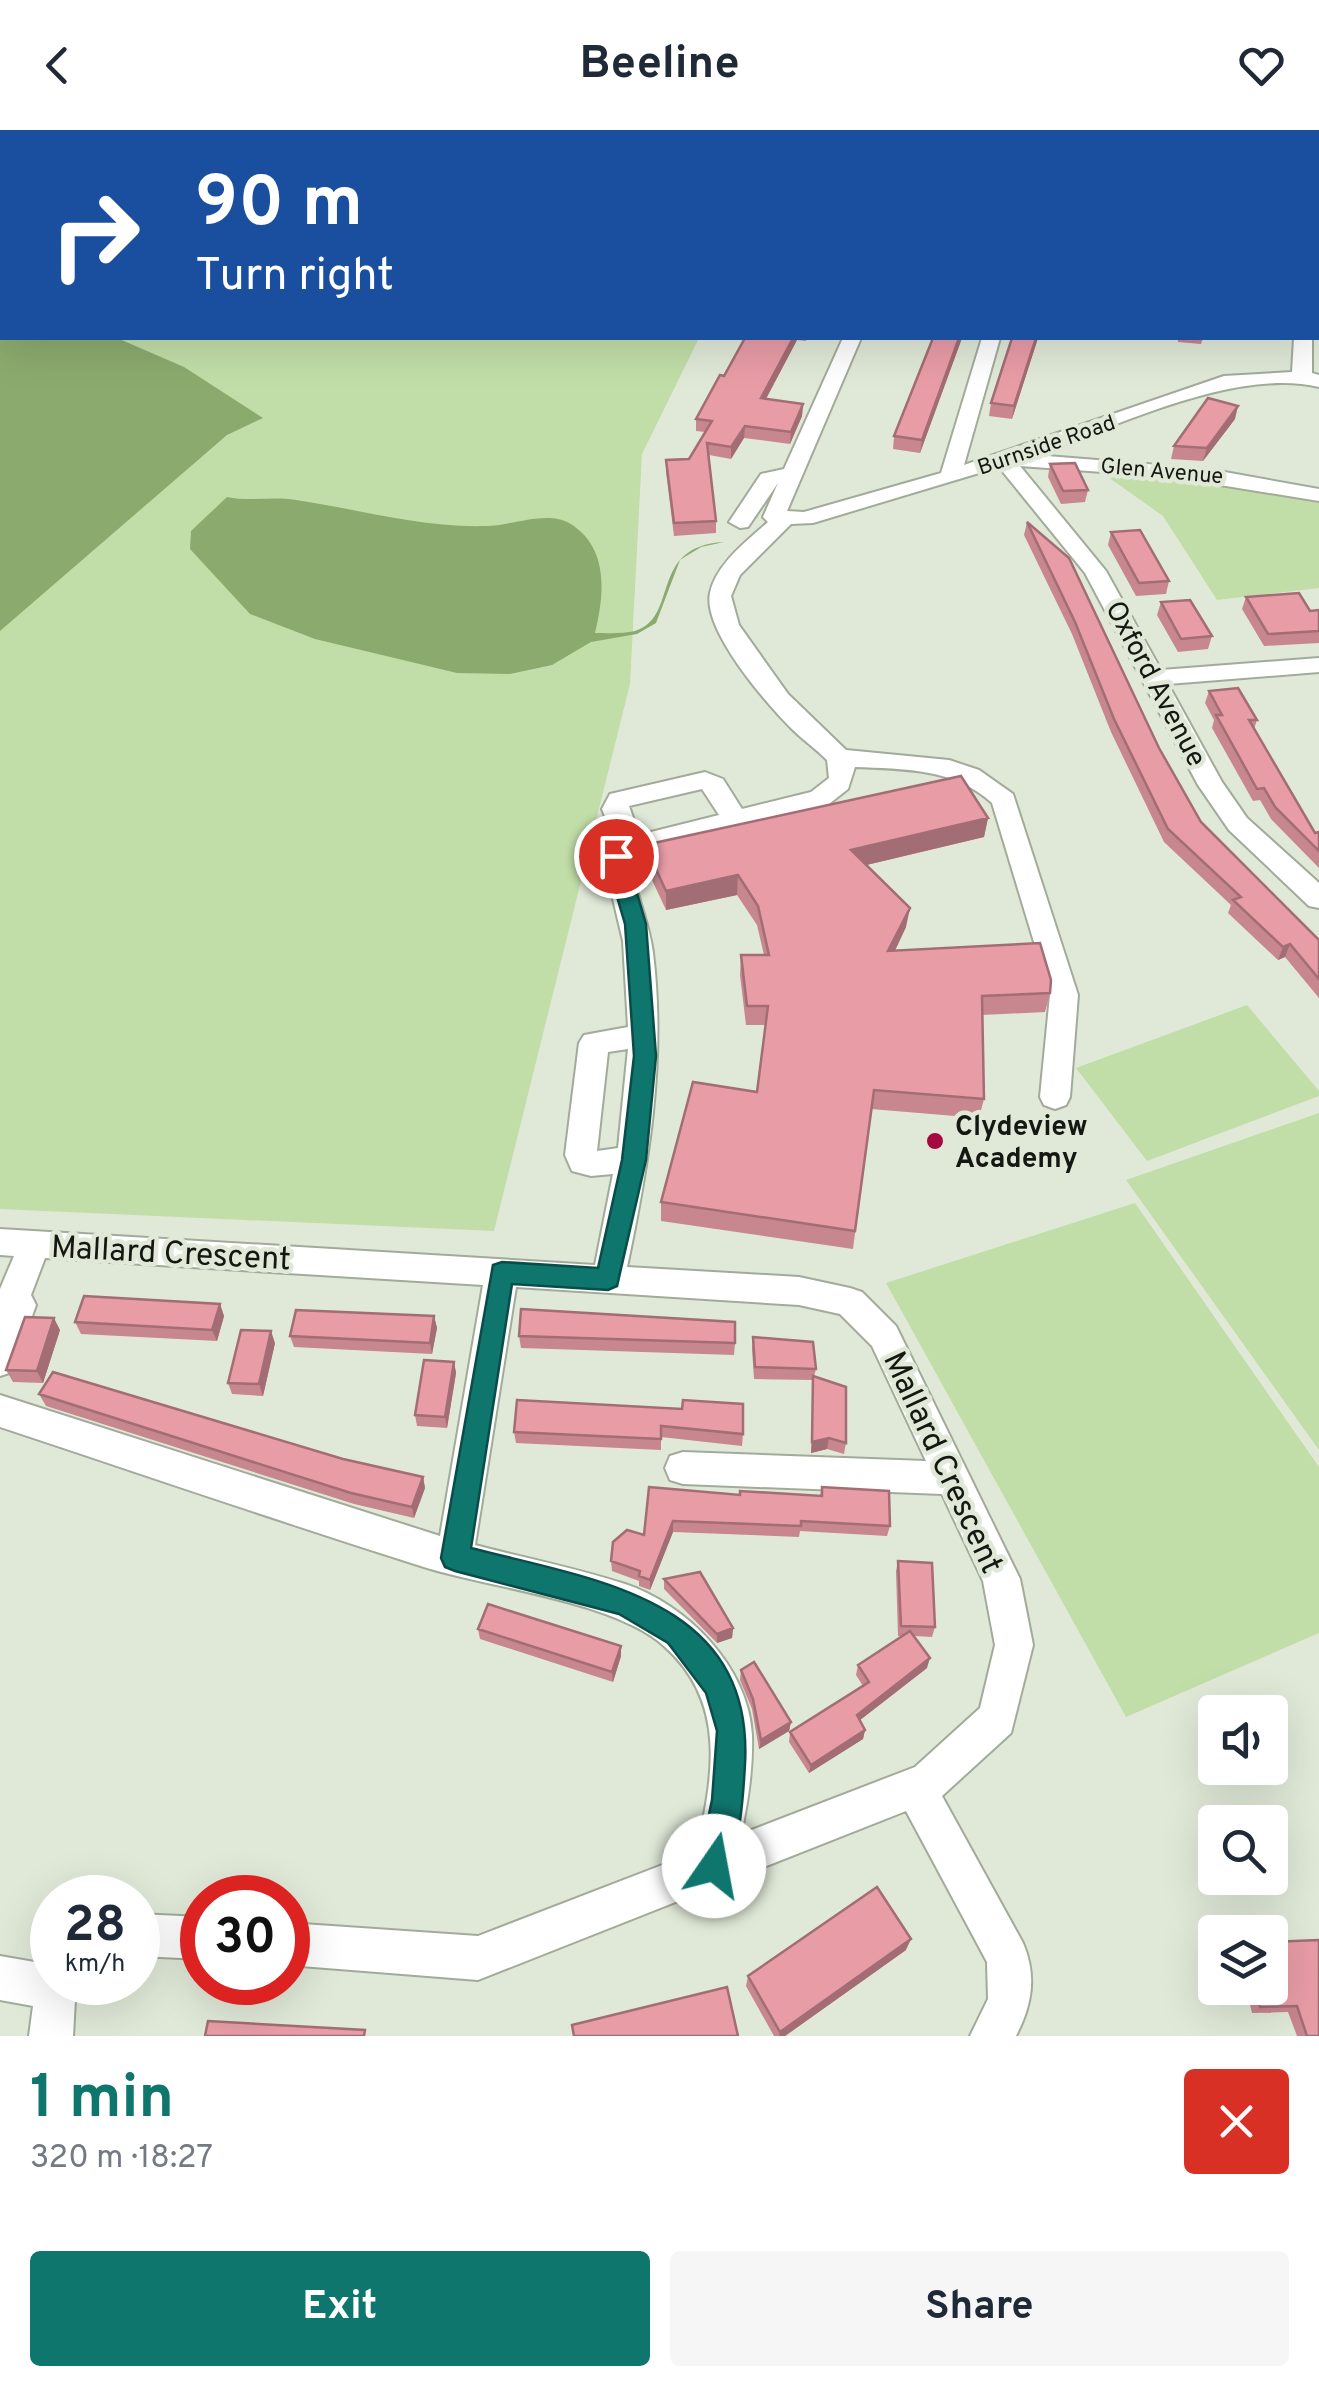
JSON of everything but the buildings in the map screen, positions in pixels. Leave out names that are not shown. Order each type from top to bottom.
[{"type":"street","points":[[608,1279],[634,1160],[644,1083],[636,924],[616,850],[805,802],[830,792],[842,777],[844,768],[838,758],[799,722],[728,630],[719,606],[723,587],[733,570],[779,518],[792,474],[851,340]]},
{"type":"street","points":[[950,477],[991,340]]},
{"type":"street","points":[[1301,340],[1310,379]]},
{"type":"street","name":"Burnside Road","points":[[779,518],[805,518],[950,477],[1231,380],[1310,379]]},
{"type":"street","name":"Glen Avenue","points":[[1003,460],[1187,471],[1247,478],[1319,495]]},
{"type":"street","name":"Oxford Avenue","points":[[1003,460],[1096,571],[1211,785],[1238,824],[1319,899]]},
{"type":"street","points":[[740,522],[768,478],[792,474]]},
{"type":"street","points":[[1154,678],[1319,665]]},
{"type":"street","points":[[838,758],[950,769],[992,786],[1004,800],[1064,995],[1055,1097]]},
{"type":"street","points":[[629,844],[615,809],[619,800],[705,780],[714,785],[734,818]]},
{"type":"street","points":[[634,1160],[592,1164],[583,1162],[581,1155],[594,1043],[644,1034]]},
{"type":"street","points":[[0,1362],[19,1305],[7,1298],[18,1243]]},
{"type":"street","name":"Mallard Crescent","points":[[18,1243],[799,1290],[850,1302],[884,1336],[1001,1579],[1014,1645],[998,1719],[928,1782],[478,1958],[310,1946]]},
{"type":"street","points":[[443,1554],[502,1272]]},
{"type":"street","points":[[0,1411],[443,1554],[625,1602],[678,1633],[718,1685],[732,1731],[728,1800],[714,1866]]},
{"type":"street","points":[[682,1468],[952,1478]]},
{"type":"street","points":[[915,1787],[1008,1958],[1010,2002],[992,2036]]},
{"type":"street","points":[[0,1978],[30,1982]]},
{"type":"street","points":[[51,2036],[56,2005]]},
{"type":"shaded area","points":[[0,340],[698,340],[642,454],[630,684],[494,1231],[0,1209]]},
{"type":"shaded area","points":[[0,340],[122,340],[184,367],[263,418],[227,435],[0,631]]},
{"type":"shaded area","points":[[1116,471],[1208,480],[1319,503],[1319,588],[1217,600],[1163,516],[1108,477]]},
{"type":"shaded area","points":[[227,497],[287,499],[462,526],[560,519],[582,533],[598,559],[602,588],[595,633],[630,632],[649,623],[679,562],[656,623],[637,634],[591,642],[552,665],[510,674],[457,673],[315,639],[250,614],[190,549],[191,531]]},
{"type":"shaded area","points":[[1247,1005],[1319,1091],[1319,1096],[1147,1161],[1076,1068]]},
{"type":"shaded area","points":[[1319,1113],[1319,1450],[1126,1180]]},
{"type":"shaded area","points":[[1135,1203],[1319,1467],[1319,1633],[1126,1717],[886,1283]]},
{"type":"place","name":"Clydeview Academy","points":[[935,1141]]},
{"type":"route","points":[[616,856],[636,924],[645,1056],[634,1160],[608,1279],[502,1272],[455,1558],[625,1602],[678,1633],[718,1685],[732,1731],[728,1800],[714,1866]]}]
